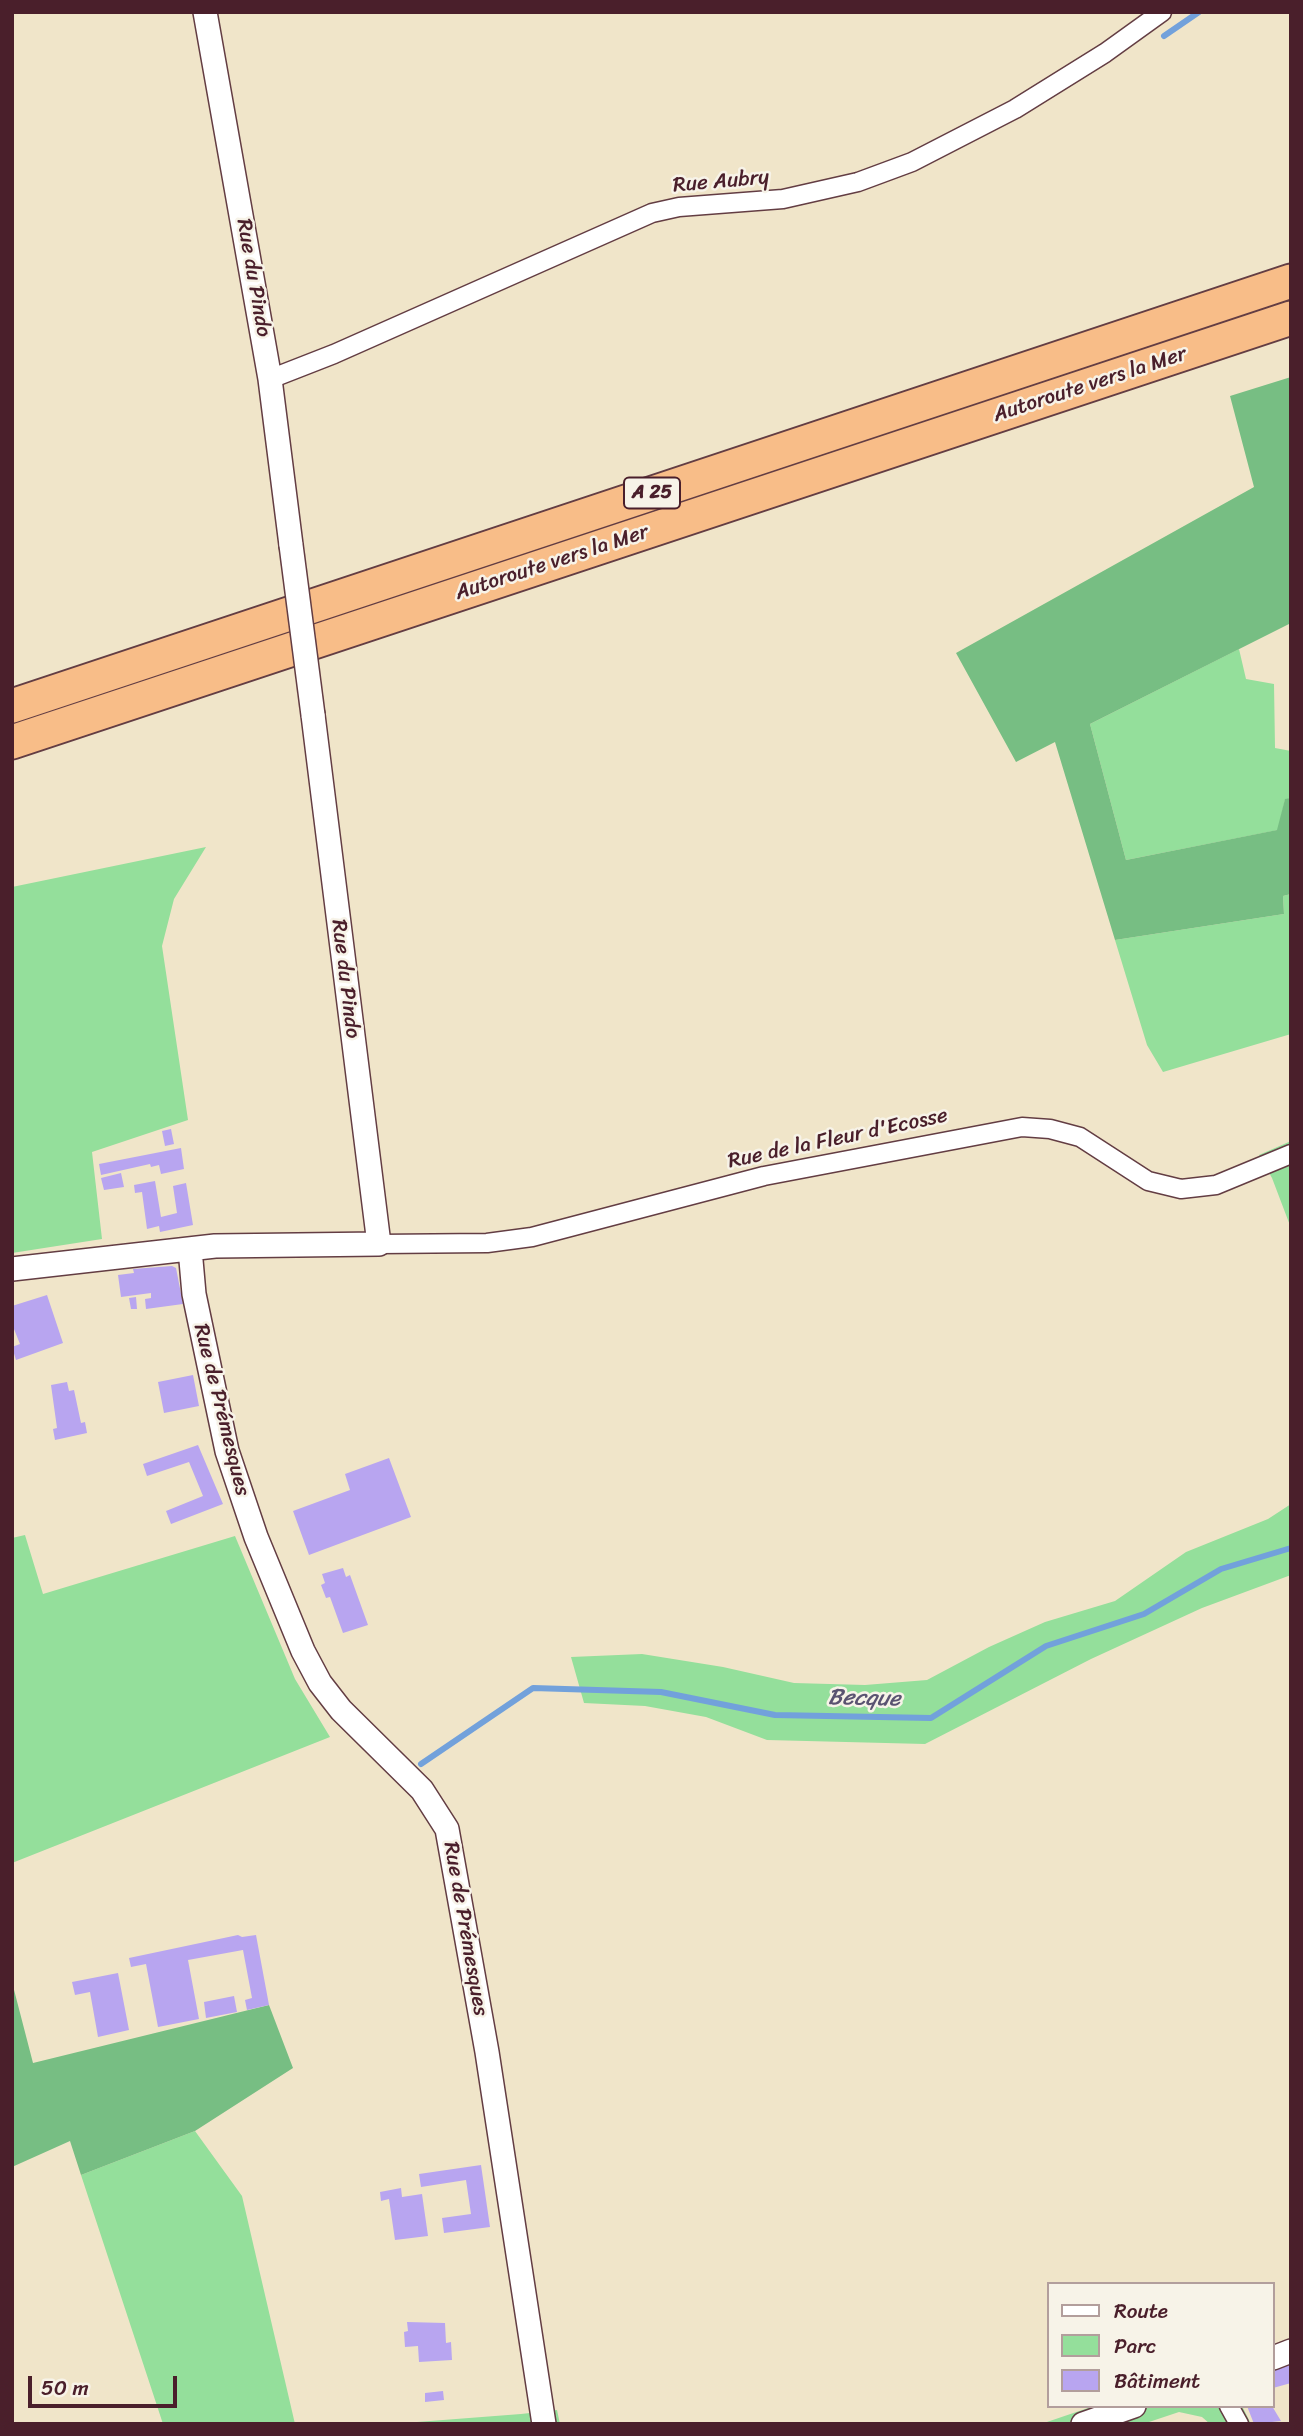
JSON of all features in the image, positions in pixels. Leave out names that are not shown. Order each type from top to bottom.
[{"type":"highway","name":"A 25","points":[[12,706],[1291,281]]},
{"type":"highway","name":"Autoroute vers la Mer","points":[[12,742],[1291,318]]},
{"type":"street","name":"Rue du Pindo","points":[[205,12],[270,379],[379,1244]]},
{"type":"street","name":"Rue Aubry","points":[[270,379],[334,354],[652,213],[679,207],[783,199],[858,182],[912,162],[1015,109],[1105,53],[1162,12]]},
{"type":"street","name":"Rue de la Fleur d'Ecosse","points":[[379,1244],[486,1243],[532,1237],[764,1176],[1023,1127],[1050,1129],[1080,1137],[1148,1181],[1181,1189],[1216,1185],[1291,1154]]},
{"type":"street","points":[[12,1269],[215,1246],[379,1244]]},
{"type":"street","name":"Rue de Prémesques","points":[[190,1249],[194,1294],[230,1463],[256,1537],[303,1651],[320,1683],[341,1710],[429,1797],[447,1829],[487,2052],[544,2424]]},
{"type":"street","points":[[1083,2424],[1129,2408]]},
{"type":"street","points":[[1230,2408],[1239,2424]]},
{"type":"green space","points":[[1291,377],[1291,623],[1090,724],[1126,860],[1277,830],[1285,799],[1291,798],[1291,894],[1283,896],[1284,914],[1115,940],[1055,742],[1016,762],[956,653],[1254,487],[1230,396]]},
{"type":"green space","points":[[1239,649],[1246,679],[1274,684],[1275,748],[1291,751],[1291,798],[1285,800],[1278,830],[1126,860],[1090,724]]},
{"type":"green space","points":[[206,847],[174,899],[162,946],[188,1120],[92,1152],[102,1239],[12,1253],[12,887]]},
{"type":"green space","points":[[1291,894],[1291,1034],[1163,1072],[1147,1045],[1115,940],[1284,914],[1283,896]]},
{"type":"green space","points":[[1291,1141],[1291,1228],[1272,1178],[1259,1155]]},
{"type":"green space","points":[[1291,1504],[1291,1575],[1202,1608],[1091,1659],[925,1744],[767,1740],[706,1717],[645,1706],[584,1703],[571,1657],[642,1654],[723,1667],[794,1683],[865,1685],[927,1680],[989,1647],[1045,1622],[1115,1601],[1186,1552],[1268,1519]]},
{"type":"green space","points":[[25,1535],[43,1594],[235,1536],[295,1679],[330,1737],[12,1863],[12,1538]]},
{"type":"green space","points":[[12,1982],[33,2063],[269,2005],[293,2068],[195,2131],[81,2175],[70,2141],[12,2167]]},
{"type":"green space","points":[[195,2131],[242,2196],[295,2424],[163,2424],[81,2175]]},
{"type":"green space","points":[[1088,2408],[1243,2408],[1251,2424],[1210,2424],[1202,2417],[1179,2412],[1143,2424],[1041,2424]]},
{"type":"green space","points":[[557,2410],[560,2424],[391,2424],[521,2414]]},
{"type":"building","points":[[171,1129],[174,1144],[165,1146],[162,1131]]},
{"type":"building","points":[[181,1148],[184,1169],[161,1174],[159,1165],[151,1167],[150,1164],[101,1175],[99,1164]]},
{"type":"building","points":[[121,1173],[124,1187],[104,1190],[101,1178]]},
{"type":"building","points":[[155,1181],[161,1217],[177,1213],[173,1186],[186,1183],[193,1225],[160,1232],[159,1226],[147,1229],[142,1192],[135,1193],[134,1185]]},
{"type":"building","points":[[176,1268],[183,1304],[146,1309],[145,1299],[151,1298],[151,1293],[121,1297],[118,1275],[134,1273],[133,1269]]},
{"type":"building","points":[[47,1295],[63,1343],[16,1360],[12,1347],[20,1344],[12,1324],[12,1306]]},
{"type":"building","points":[[136,1297],[137,1309],[131,1309],[129,1298]]},
{"type":"building","points":[[193,1375],[199,1406],[164,1413],[158,1382]]},
{"type":"building","points":[[67,1382],[69,1391],[74,1390],[81,1423],[85,1422],[87,1433],[55,1440],[53,1429],[57,1428],[51,1385]]},
{"type":"building","points":[[198,1445],[223,1504],[171,1524],[166,1511],[203,1496],[189,1462],[147,1476],[143,1464]]},
{"type":"building","points":[[389,1458],[411,1517],[309,1555],[293,1511],[350,1490],[345,1474]]},
{"type":"building","points":[[343,1568],[346,1577],[350,1575],[368,1625],[343,1633],[330,1597],[326,1598],[321,1585],[325,1583],[322,1574]]},
{"type":"building","points":[[238,1935],[256,1935],[269,2005],[247,2010],[245,2000],[252,1998],[243,1950],[188,1960],[199,2019],[158,2027],[146,1964],[131,1967],[129,1958]]},
{"type":"building","points":[[118,1973],[129,2030],[98,2037],[90,1992],[75,1995],[72,1982]]},
{"type":"building","points":[[234,1996],[237,2012],[206,2018],[204,2002]]},
{"type":"building","points":[[481,2165],[490,2227],[444,2233],[442,2218],[471,2214],[466,2180],[421,2187],[419,2174]]},
{"type":"building","points":[[401,2188],[402,2197],[422,2194],[428,2236],[395,2240],[389,2199],[381,2201],[380,2192]]},
{"type":"building","points":[[407,2322],[445,2323],[446,2343],[451,2342],[452,2360],[419,2362],[418,2346],[405,2347],[404,2332],[408,2331]]},
{"type":"building","points":[[1291,2364],[1291,2383],[1275,2387],[1275,2368]]},
{"type":"building","points":[[443,2391],[444,2400],[425,2402],[425,2393]]},
{"type":"building","points":[[1248,2408],[1273,2408],[1281,2421],[1254,2424]]},
{"type":"waterway","points":[[1164,36],[1199,12]]},
{"type":"waterway","name":"Becque","points":[[421,1764],[533,1688],[661,1692],[775,1715],[931,1718],[1046,1646],[1144,1614],[1221,1569],[1291,1548]]}]
